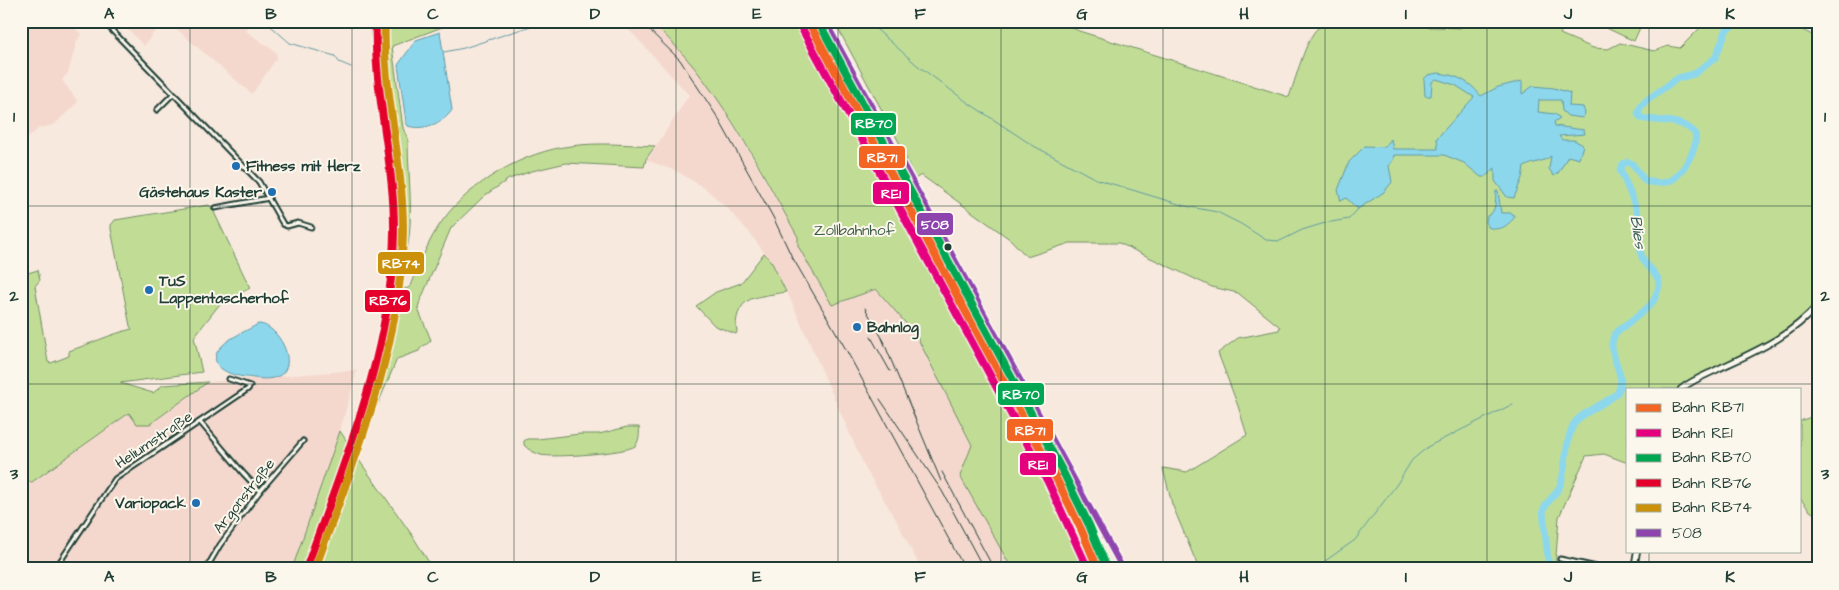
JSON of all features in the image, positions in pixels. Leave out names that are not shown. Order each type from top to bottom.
[{"type":"main road","points":[[825,21],[1123,569]]},
{"type":"street","points":[[103,21],[259,182],[284,226],[298,223],[311,227]]},
{"type":"street","points":[[157,110],[174,94]]},
{"type":"street","points":[[214,208],[269,198]]},
{"type":"street","points":[[1683,388],[1785,335],[1818,305]]},
{"type":"street","name":"Heliumstraße","points":[[55,569],[115,479],[250,386],[229,379]]},
{"type":"street","points":[[200,422],[243,474],[260,491]]},
{"type":"street","name":"Argonstraße","points":[[206,569],[220,545],[260,491],[303,441]]},
{"type":"street","points":[[1634,569],[1637,552]]},
{"type":"street","points":[[1560,559],[1606,569]]},
{"type":"shaded area","points":[[21,21],[68,21],[81,34],[77,41],[68,73],[62,80],[78,102],[54,125],[39,128],[29,137],[21,135]]},
{"type":"shaded area","points":[[120,21],[163,21],[144,46]]},
{"type":"shaded area","points":[[167,21],[253,21],[246,31],[276,52],[277,58],[252,94]]},
{"type":"shaded area","points":[[618,21],[650,21],[685,55],[703,78],[721,103],[798,237],[798,246],[832,305],[876,289],[916,335],[972,445],[960,476],[1012,569],[921,569],[895,518],[865,468],[791,301],[772,263],[748,231],[706,189],[678,172],[647,160],[689,95],[634,35]]},
{"type":"shaded area","points":[[357,370],[340,431],[292,569],[21,569],[21,482],[33,482],[129,413],[150,424],[208,382]]},
{"type":"green space","points":[[382,21],[458,21],[392,46],[403,128],[408,139],[410,224],[402,279],[406,289],[411,286],[421,260],[438,228],[454,206],[483,182],[500,171],[535,154],[571,146],[603,144],[655,146],[646,159],[644,167],[566,163],[509,179],[484,196],[451,228],[418,309],[431,340],[419,351],[397,359],[356,456],[412,535],[433,569],[292,569],[340,431],[352,449],[381,370],[392,318],[400,226],[400,195]]},
{"type":"green space","name":"Zollbahnhof","points":[[650,21],[805,21],[1070,514],[1093,569],[1012,569],[960,476],[972,445],[916,335],[876,289],[832,305],[798,246],[798,237],[733,122],[695,69],[674,44]]},
{"type":"green space","points":[[834,21],[1058,21],[1079,31],[1289,97],[1309,40],[1318,28],[1334,23],[1400,21],[1430,27],[1460,28],[1471,21],[1548,21],[1563,28],[1560,34],[1593,48],[1608,49],[1620,43],[1654,51],[1668,46],[1680,48],[1703,25],[1712,21],[1785,21],[1818,38],[1818,302],[1806,315],[1777,338],[1680,388],[1626,388],[1626,462],[1604,454],[1586,456],[1559,517],[1555,569],[1199,569],[1172,504],[1163,468],[1187,472],[1247,435],[1218,353],[1238,338],[1279,330],[1280,327],[1238,293],[1212,287],[1119,243],[1070,243],[1027,257],[1011,240],[921,175],[915,179],[900,144]]},
{"type":"green space","points":[[1602,21],[1643,21],[1634,41],[1600,25]]},
{"type":"green space","points":[[209,205],[250,288],[219,305],[194,337],[202,372],[120,383],[153,393],[163,385],[208,382],[150,424],[137,424],[129,413],[32,482],[21,482],[21,275],[38,270],[40,280],[35,286],[48,362],[51,363],[69,356],[69,351],[132,329],[111,229],[111,225],[115,220]]},
{"type":"green space","points":[[764,253],[772,263],[786,292],[760,296],[747,301],[738,313],[736,334],[715,326],[696,306],[716,292],[741,283]]},
{"type":"green space","points":[[1814,416],[1818,419],[1818,516],[1810,511],[1802,501],[1802,420]]},
{"type":"green space","points":[[627,427],[639,427],[637,442],[635,446],[629,449],[618,451],[548,456],[534,452],[524,445],[524,441],[527,439],[599,434]]},
{"type":"water","points":[[440,32],[452,110],[444,119],[433,125],[426,127],[408,126],[398,65],[416,40]]},
{"type":"water","points":[[1438,73],[1451,75],[1462,80],[1472,86],[1481,96],[1498,87],[1522,81],[1522,94],[1533,86],[1554,88],[1570,93],[1569,106],[1583,107],[1585,113],[1583,118],[1568,116],[1562,111],[1561,100],[1539,100],[1538,112],[1555,114],[1560,118],[1554,122],[1555,126],[1584,130],[1585,134],[1559,136],[1562,140],[1574,140],[1583,145],[1579,159],[1568,156],[1559,172],[1554,176],[1549,169],[1551,156],[1524,167],[1514,198],[1507,197],[1495,181],[1495,168],[1485,177],[1481,177],[1464,163],[1444,155],[1394,155],[1389,166],[1392,182],[1384,192],[1358,209],[1346,198],[1341,201],[1338,190],[1349,162],[1365,146],[1385,147],[1391,139],[1393,149],[1438,149],[1437,138],[1474,97],[1455,85],[1436,79],[1432,82],[1431,96],[1425,96],[1424,79],[1428,75]]},
{"type":"water","points":[[1496,191],[1498,191],[1501,213],[1512,213],[1515,217],[1506,225],[1496,229],[1488,227],[1486,222],[1487,216],[1494,209]]},
{"type":"water","points":[[258,324],[266,326],[273,331],[285,348],[287,366],[282,374],[273,378],[260,379],[226,372],[217,364],[215,359],[217,353],[225,343]]},
{"type":"waterway","points":[[265,21],[290,43],[335,56],[339,62],[351,67]]},
{"type":"waterway","points":[[444,52],[464,48],[546,21]]},
{"type":"waterway","points":[[867,21],[917,65],[967,102],[1032,145],[1096,179],[1185,206],[1217,212],[1266,240],[1280,241],[1302,230],[1325,223],[1349,219],[1358,209]]},
{"type":"waterway","name":"Blies","points":[[1549,569],[1543,511],[1561,483],[1572,427],[1580,417],[1617,393],[1621,380],[1613,352],[1613,338],[1620,329],[1650,305],[1659,286],[1658,278],[1641,253],[1639,219],[1620,170],[1623,164],[1628,162],[1632,164],[1645,181],[1653,183],[1667,182],[1681,172],[1695,144],[1695,133],[1689,128],[1670,121],[1641,118],[1638,114],[1641,106],[1648,99],[1678,78],[1694,74],[1715,58],[1727,29],[1742,21]]},
{"type":"waterway","name":"Blies","points":[[1772,21],[1818,29]]},
{"type":"waterway","points":[[1325,569],[1325,561],[1355,540],[1397,484],[1412,460],[1429,446],[1513,404]]},
{"type":"railway","points":[[369,21],[374,55]]},
{"type":"railway","points":[[640,21],[680,60],[718,118],[773,217],[791,255],[844,346],[965,569]]},
{"type":"railway","points":[[865,308],[885,343]]},
{"type":"railway","points":[[871,337],[890,371]]},
{"type":"railway","points":[[882,338],[941,481]]},
{"type":"railway","points":[[880,399],[942,491],[984,569]]},
{"type":"railway","points":[[942,472],[994,569]]},
{"type":"rail line","name":"RB76","points":[[306,569],[364,404],[385,320],[391,277],[394,233],[393,206],[378,74],[376,21]]},
{"type":"rail line","name":"RB74","points":[[315,569],[373,404],[394,320],[400,277],[403,233],[402,206],[387,74],[385,21]]},
{"type":"rail line","name":"RB71","points":[[808,21],[1056,478],[1098,569]]},
{"type":"rail line","name":"RB70","points":[[818,21],[1064,474],[1089,525],[1106,566]]},
{"type":"rail line","name":"RE1","points":[[800,25],[1048,482],[1088,569]]},
{"type":"transit line","name":"508","points":[[825,21],[1123,569]]},
{"type":"place","name":"Fitness mit Herz","points":[[236,166]]},
{"type":"place","name":"Gästehaus Kaster","points":[[272,192]]},
{"type":"place","name":"TuS Lappentascherhof","points":[[149,290]]},
{"type":"place","name":"Bahnlog","points":[[857,327]]},
{"type":"place","name":"Variopack","points":[[196,503]]}]
